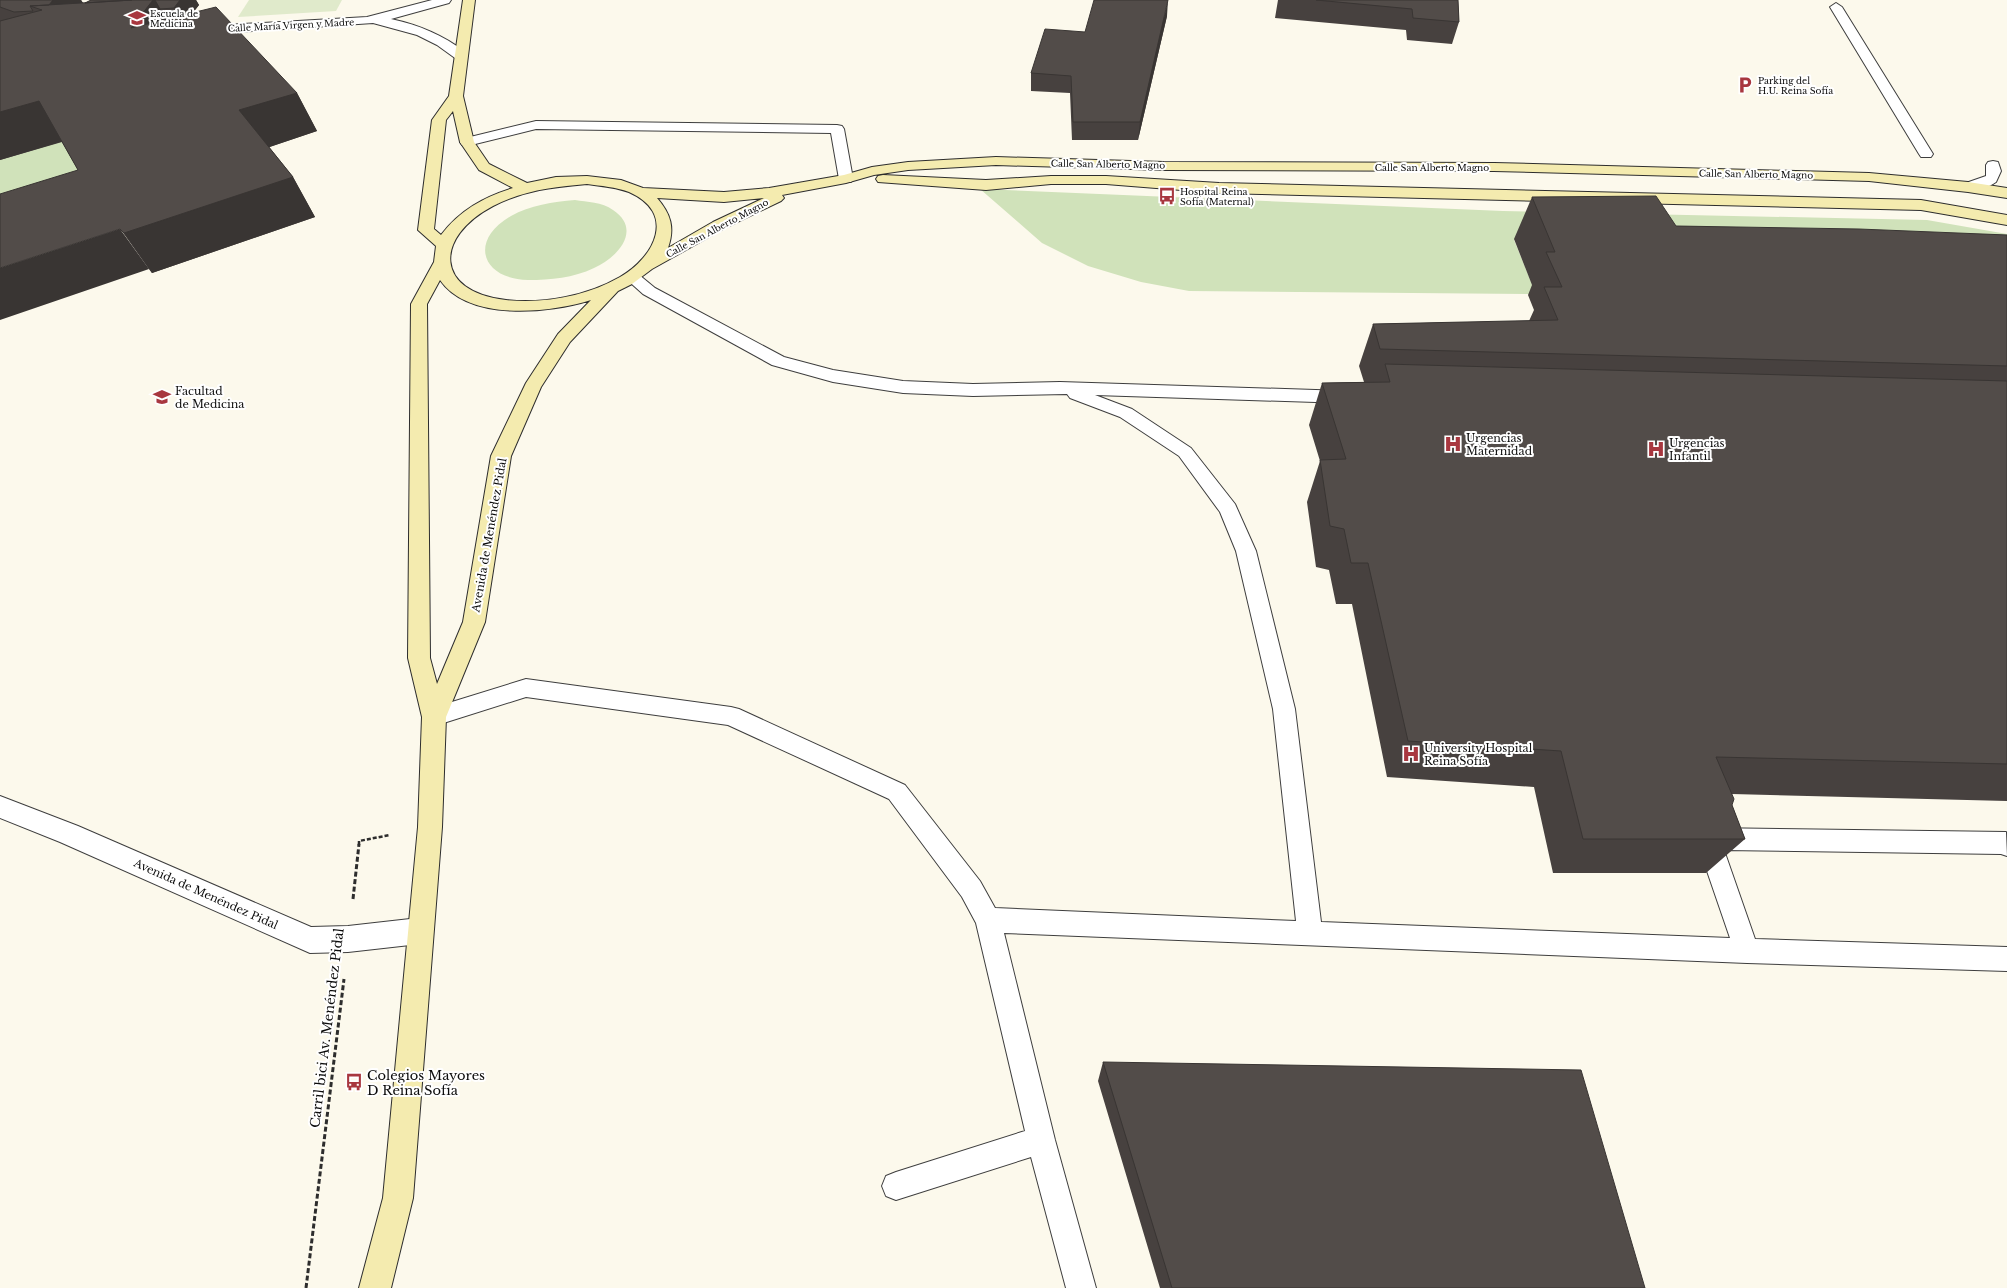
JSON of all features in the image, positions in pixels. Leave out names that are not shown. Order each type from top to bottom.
[{"type":"main road","points":[[469,0],[460,55],[456,96],[467,142],[484,167],[525,188]]},
{"type":"main road","points":[[444,244],[426,230],[438,120],[456,96]]},
{"type":"main road","name":"Calle San Alberto Magno","points":[[639,192],[724,196],[769,193],[852,178],[872,171],[908,166],[996,161],[1164,166],[1494,167],[1869,177],[1968,187],[2007,194]]},
{"type":"main road","name":"Calle San Alberto Magno","points":[[852,178],[986,185],[1051,180],[1106,180],[1219,188],[1921,205],[2007,220]]},
{"type":"main road","points":[[615,286],[572,301],[541,306],[503,305],[472,297],[450,283],[441,264],[444,244],[455,226],[473,211],[498,198],[525,188],[556,182],[587,180],[615,184],[639,192],[658,206],[666,225],[662,246],[638,272]]},
{"type":"main road","name":"Calle San Alberto Magno","points":[[615,286],[768,200],[814,186]]},
{"type":"main road","name":"Avenida de Menéndez Pidal","points":[[375,1288],[398,1198],[430,827],[434,717],[419,658],[419,304],[441,264]]},
{"type":"main road","name":"Avenida de Menéndez Pidal","points":[[434,717],[474,622],[501,456],[532,387],[564,338],[615,286]]},
{"type":"street","name":"Calle María Virgen y Madre","points":[[194,30],[367,21],[399,14],[445,0]]},
{"type":"street","name":"Calle María Virgen y Madre","points":[[367,21],[415,29],[448,44],[460,55]]},
{"type":"street","name":"Avenida de Menéndez Pidal","points":[[0,807],[69,834],[310,940],[348,939],[420,931]]},
{"type":"lane","points":[[1836,7],[1926,154]]},
{"type":"lane","points":[[467,142],[536,125],[837,129],[852,178]]},
{"type":"lane","points":[[1968,187],[1987,182],[1993,178],[1996,173],[1993,165]]},
{"type":"lane","points":[[638,272],[649,291],[778,361],[833,376],[903,387],[973,390],[1060,388],[1361,398]]},
{"type":"lane","points":[[1060,388],[1126,413],[1185,452],[1228,509],[1246,551],[1284,709],[1310,933]]},
{"type":"lane","points":[[434,717],[526,688],[731,716],[897,792],[971,890],[988,920],[1041,1140],[1081,1288]]},
{"type":"lane","points":[[1747,951],[1708,839],[2006,843],[2007,845]]},
{"type":"lane","points":[[988,920],[1747,951],[2007,959]]},
{"type":"lane","points":[[896,1186],[1041,1140]]},
{"type":"path","name":"Carril bici Av. Menéndez Pidal","points":[[306,1288],[359,842],[430,827]]},
{"type":"green space","points":[[249,0],[342,0],[336,11],[238,17]]},
{"type":"green space","points":[[67,140],[106,210],[0,244],[0,160]]},
{"type":"green space","points":[[980,189],[1503,211],[1927,220],[2007,234],[2007,289],[1514,240],[1536,294],[1189,291],[1141,282],[1088,266],[1042,243]]},
{"type":"green space","points":[[575,200],[604,205],[609,207],[622,218],[626,226],[626,235],[618,251],[611,258],[594,268],[578,274],[545,280],[512,278],[500,273],[491,266],[486,257],[485,247],[489,236],[497,226],[511,216],[526,209],[550,203]]},
{"type":"building","points":[[0,0],[53,0],[49,5],[30,6],[33,11],[14,12],[0,7]]},
{"type":"building","points":[[91,0],[132,0],[85,3]]},
{"type":"building","points":[[153,0],[131,28],[216,7],[297,93],[239,110],[293,177],[124,233],[120,229],[0,268],[0,194],[78,170],[39,101],[0,112],[0,21],[42,10],[30,6]]},
{"type":"building","points":[[155,0],[180,0],[174,8],[160,9]]},
{"type":"building","points":[[1094,0],[1168,0],[1140,122],[1073,122],[1071,76],[1031,73],[1045,29],[1085,32]]},
{"type":"building","points":[[1316,0],[1458,0],[1459,22],[1413,18],[1412,9]]},
{"type":"building","points":[[1656,196],[1676,226],[1859,229],[2007,235],[2007,366],[1380,349],[1373,324],[1558,320],[1544,287],[1562,287],[1546,252],[1555,252],[1532,197]]},
{"type":"building","points":[[1385,364],[2007,381],[2007,764],[1716,757],[1734,799],[1732,805],[1745,839],[1583,839],[1561,751],[1408,741],[1368,563],[1351,563],[1344,529],[1330,526],[1320,460],[1346,459],[1322,383],[1390,382]]},
{"type":"building","points":[[1103,1062],[1581,1070],[1645,1288],[1172,1288]]},
{"type":"place","name":"Escuela de Medicina","points":[[137,18]]},
{"type":"place","name":"Parking del H.U. Reina Sofía","points":[[1745,85]]},
{"type":"place","name":"Hospital Reina Sofía (Maternal)","points":[[1167,196]]},
{"type":"place","name":"Facultad de Medicina","points":[[162,397]]},
{"type":"place","name":"Urgencias Maternidad","points":[[1453,444]]},
{"type":"place","name":"Urgencias Infantil","points":[[1656,449]]},
{"type":"place","name":"University Hospital Reina Sofía","points":[[1411,754]]},
{"type":"place","name":"Colegios Mayores D Reina Sofía","points":[[354,1082]]}]
